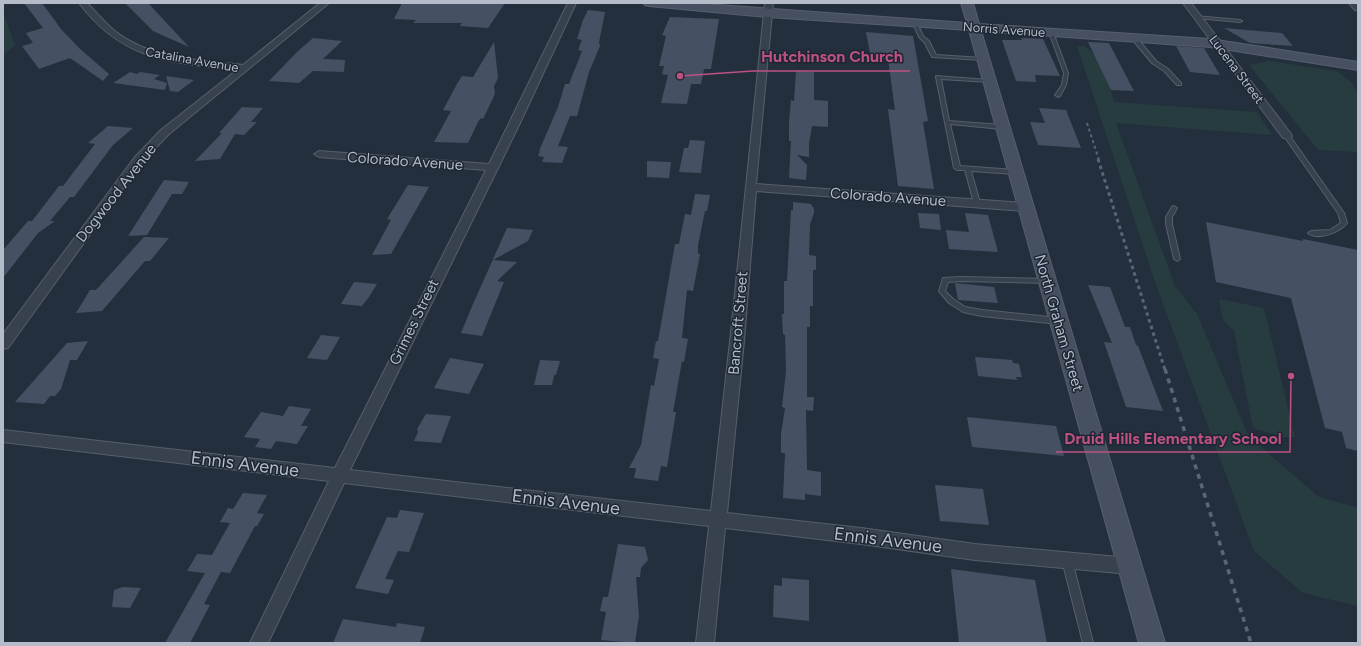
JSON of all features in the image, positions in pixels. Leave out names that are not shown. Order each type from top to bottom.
[{"type":"street","name":"Catalina Avenue","points":[[83,3],[115,35],[142,51],[161,56],[245,68]]},
{"type":"street","name":"Dogwood Avenue","points":[[3,344],[139,159],[165,132],[325,3]]},
{"type":"street","name":"Grimes Street","points":[[259,643],[380,392],[572,3]]},
{"type":"street","name":"Norris Avenue","points":[[649,3],[769,8],[915,23],[1218,44],[1358,66]]},
{"type":"street","name":"North Graham Street","points":[[967,3],[1152,643]]},
{"type":"street","name":"Lucena Street","points":[[1187,3],[1287,136]]},
{"type":"street","points":[[1353,3],[1358,8]]},
{"type":"street","name":"Bancroft Street","points":[[705,643],[769,8]]},
{"type":"street","name":"Colorado Avenue","points":[[319,154],[492,167]]},
{"type":"street","name":"Colorado Avenue","points":[[751,187],[1025,206]]},
{"type":"street","name":"Ennis Avenue","points":[[3,436],[861,536],[975,552],[1130,566]]},
{"type":"lane","points":[[1197,17],[1240,21]]},
{"type":"lane","points":[[915,23],[921,37],[927,42],[934,56],[983,59]]},
{"type":"lane","points":[[1051,32],[1066,73],[1064,85],[1058,95]]},
{"type":"lane","points":[[1134,38],[1154,62],[1166,70],[1179,84]]},
{"type":"lane","points":[[989,81],[938,77],[957,168],[1015,172]]},
{"type":"lane","points":[[947,122],[1002,127]]},
{"type":"lane","points":[[1287,136],[1341,213],[1344,223],[1337,230],[1327,233],[1311,233]]},
{"type":"lane","points":[[968,169],[977,203]]},
{"type":"lane","points":[[1174,208],[1168,217],[1177,259]]},
{"type":"lane","points":[[1047,281],[953,279],[945,280],[942,291],[951,301],[963,309],[982,314],[1059,321]]},
{"type":"lane","points":[[1067,560],[1088,643]]},
{"type":"green space","points":[[3,12],[15,45],[3,55]]},
{"type":"green space","points":[[1077,46],[1085,46],[1103,62],[1114,102],[1257,112],[1272,135],[1116,123],[1175,286],[1197,314],[1249,437],[1319,497],[1358,508],[1358,606],[1303,593],[1254,551],[1155,282]]},
{"type":"green space","points":[[1270,61],[1337,71],[1352,83],[1358,94],[1358,152],[1318,150],[1249,65]]},
{"type":"green space","points":[[1219,299],[1264,308],[1295,437],[1284,437],[1253,428],[1234,331],[1223,321]]},
{"type":"building","points":[[24,3],[42,3],[61,29],[79,48],[109,74],[103,81],[70,58],[39,69],[22,46],[33,43],[26,33],[43,28]]},
{"type":"building","points":[[125,3],[148,3],[189,47],[153,31]]},
{"type":"building","points":[[402,3],[505,3],[488,28],[460,26],[462,23],[413,23],[416,20],[394,19]]},
{"type":"building","points":[[588,10],[605,12],[599,42],[600,46],[589,72],[577,116],[570,116],[558,146],[568,147],[562,163],[542,162],[544,157],[538,156],[539,151],[558,107],[565,84],[569,84],[582,51],[578,50],[582,40],[577,39]]},
{"type":"building","points":[[670,17],[719,19],[711,69],[704,69],[701,84],[691,84],[687,104],[661,103],[668,75],[662,74],[664,66],[659,66],[666,36],[662,35]]},
{"type":"building","points":[[1224,28],[1282,33],[1293,46],[1250,43]]},
{"type":"building","points":[[866,32],[913,36],[928,121],[923,122],[934,189],[898,186],[888,109],[895,110],[888,59],[871,58]]},
{"type":"building","points":[[313,38],[342,41],[323,59],[345,60],[344,72],[313,71],[299,83],[269,81],[298,51]]},
{"type":"building","points":[[1021,38],[1043,39],[1060,76],[1035,75],[1036,82],[1016,81],[1002,40],[1022,40]]},
{"type":"building","points":[[494,42],[498,78],[494,86],[495,94],[483,119],[481,118],[478,122],[468,143],[434,142],[451,111],[443,110],[457,84],[462,76],[473,77]]},
{"type":"building","points":[[1088,42],[1109,43],[1134,91],[1111,90]]},
{"type":"building","points":[[1176,46],[1204,48],[1220,75],[1190,72]]},
{"type":"building","points":[[796,71],[814,72],[814,100],[828,101],[828,127],[812,126],[809,144],[809,157],[797,155],[807,165],[806,180],[789,178],[791,141],[789,141],[789,123],[791,100],[794,101]]},
{"type":"building","points":[[130,72],[137,74],[140,72],[160,75],[154,79],[167,83],[165,90],[113,83]]},
{"type":"building","points":[[166,76],[194,80],[178,92],[170,91]]},
{"type":"building","points":[[242,107],[263,108],[251,122],[257,122],[244,135],[235,134],[220,159],[195,161],[222,133],[219,133]]},
{"type":"building","points":[[1039,108],[1066,110],[1081,148],[1038,145],[1030,122],[1045,123]]},
{"type":"building","points":[[108,126],[133,128],[113,145],[74,197],[70,197],[50,221],[55,221],[38,233],[3,278],[3,250],[28,221],[32,221],[59,186],[63,186],[95,144],[88,143]]},
{"type":"building","points":[[690,140],[705,141],[701,173],[679,172],[684,148],[688,148]]},
{"type":"building","points":[[647,161],[671,162],[669,178],[647,177]]},
{"type":"building","points":[[164,180],[189,182],[182,194],[172,194],[147,235],[128,236]]},
{"type":"building","points":[[408,185],[429,187],[391,254],[372,255],[391,220],[387,219]]},
{"type":"building","points":[[695,194],[710,195],[698,245],[698,254],[700,254],[693,291],[687,290],[682,338],[688,339],[684,362],[682,361],[673,412],[676,412],[667,467],[661,466],[658,481],[634,478],[636,468],[629,468],[641,445],[651,385],[654,386],[659,359],[653,358],[656,341],[658,341],[675,244],[679,244],[685,214],[691,215]]},
{"type":"building","points":[[793,202],[811,204],[814,209],[810,224],[809,255],[816,256],[816,270],[813,270],[813,306],[810,306],[810,327],[807,327],[807,397],[814,397],[813,411],[806,410],[807,470],[821,472],[821,496],[805,494],[805,500],[783,498],[785,453],[781,453],[781,434],[785,408],[782,407],[786,371],[785,335],[783,334],[782,314],[784,314],[784,281],[787,281],[791,210],[793,210]]},
{"type":"building","points":[[918,213],[939,214],[941,230],[920,228]]},
{"type":"building","points":[[965,213],[988,215],[998,252],[949,249],[946,230],[969,232]]},
{"type":"building","points":[[1206,222],[1358,250],[1358,451],[1346,448],[1342,432],[1325,428],[1291,298],[1216,282]]},
{"type":"building","points":[[507,228],[533,230],[528,241],[493,260],[517,262],[497,281],[504,282],[482,336],[461,333],[473,304]]},
{"type":"building","points":[[144,237],[169,238],[150,261],[145,261],[102,311],[76,313],[90,290],[96,290]]},
{"type":"building","points":[[354,282],[377,284],[362,306],[341,304]]},
{"type":"building","points":[[955,283],[994,287],[998,303],[958,300]]},
{"type":"building","points":[[1088,285],[1110,287],[1125,327],[1130,327],[1163,411],[1126,407],[1104,342],[1112,343]]},
{"type":"building","points":[[321,335],[340,337],[327,360],[307,358]]},
{"type":"building","points":[[88,341],[77,360],[70,360],[61,389],[55,396],[50,396],[44,404],[15,402],[67,343]]},
{"type":"building","points":[[975,357],[1012,360],[1013,363],[1019,364],[1022,377],[1016,377],[1017,380],[978,376]]},
{"type":"building","points":[[450,358],[484,364],[469,394],[434,388]]},
{"type":"building","points":[[540,360],[560,361],[556,375],[554,375],[552,385],[534,385]]},
{"type":"building","points":[[289,406],[311,409],[301,426],[308,426],[297,444],[276,441],[271,449],[255,447],[260,439],[244,437],[261,412],[283,416]]},
{"type":"building","points":[[426,414],[451,416],[441,443],[414,441],[418,432],[417,429]]},
{"type":"building","points":[[967,417],[1056,426],[1064,456],[972,447]]},
{"type":"building","points":[[935,485],[983,489],[989,525],[940,521]]},
{"type":"building","points":[[243,493],[267,495],[257,513],[264,514],[257,526],[255,526],[230,573],[221,572],[204,604],[210,605],[190,643],[165,643],[205,573],[187,571],[197,554],[212,555],[230,523],[220,522],[228,508],[233,509]]},
{"type":"building","points":[[400,510],[424,513],[409,552],[398,551],[385,579],[394,580],[388,594],[355,588],[387,517],[397,518]]},
{"type":"building","points":[[618,544],[645,547],[648,560],[641,568],[640,577],[636,577],[639,616],[635,643],[601,640],[606,612],[600,611],[603,597],[608,597]]},
{"type":"building","points":[[951,569],[1035,580],[1047,643],[959,643]]},
{"type":"building","points":[[782,578],[809,580],[809,621],[773,617],[774,585],[782,586]]},
{"type":"building","points":[[123,587],[141,588],[130,608],[112,607],[114,590]]},
{"type":"building","points":[[343,619],[396,627],[397,623],[425,627],[420,643],[333,643]]},
{"type":"railway","points":[[1087,123],[1099,160]]},
{"type":"railway","points":[[1098,159],[1165,370]]},
{"type":"railway","points":[[1165,369],[1251,643]]},
{"type":"place","name":"Hutchinson Church","points":[[680,76]]},
{"type":"place","name":"Druid Hills Elementary School","points":[[1291,376]]}]
